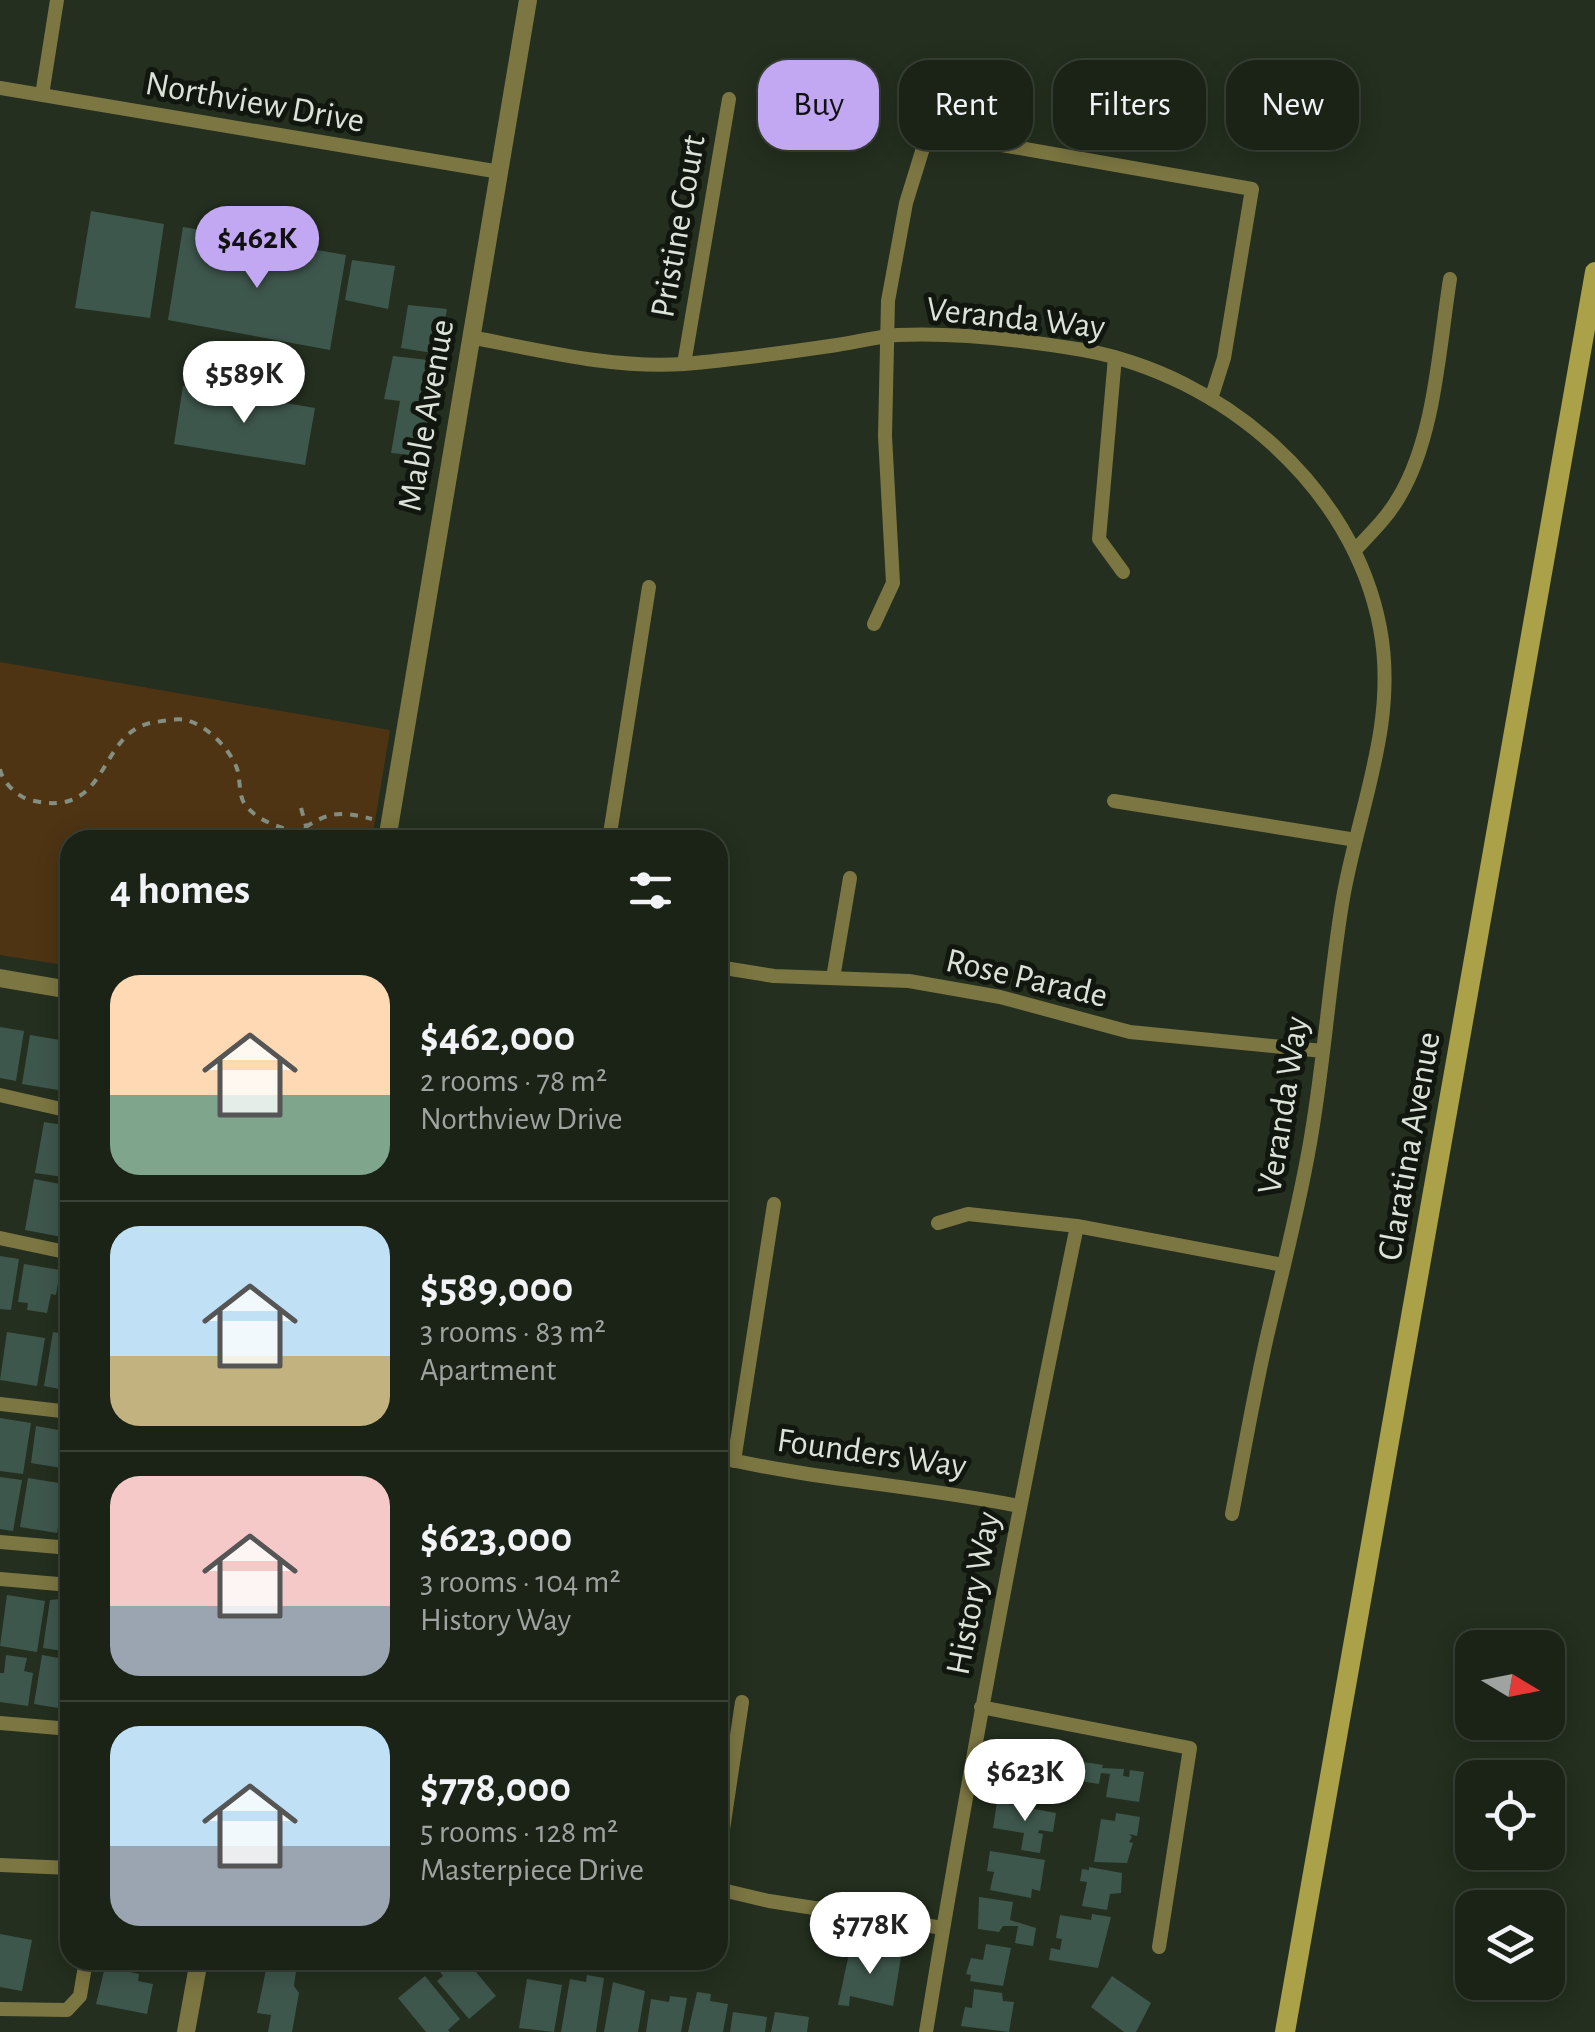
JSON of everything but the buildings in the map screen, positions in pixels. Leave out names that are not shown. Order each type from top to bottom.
[{"type":"main road","name":"Claratina Avenue","points":[[1285,2032],[1595,272]]},
{"type":"street","points":[[42,96],[57,0]]},
{"type":"street","name":"Mable Avenue","points":[[388,830],[528,0]]},
{"type":"street","name":"Northview Drive","points":[[0,88],[500,172]]},
{"type":"street","name":"Pristine Court","points":[[684,364],[729,99]]},
{"type":"street","points":[[874,624],[893,583],[886,485],[886,337],[899,234],[928,132],[1252,190],[1224,358],[1210,399]]},
{"type":"street","points":[[1354,551],[1384,519],[1413,472],[1423,442],[1450,279]]},
{"type":"street","name":"Veranda Way","points":[[470,337],[602,361],[684,364],[886,337],[1026,342],[1115,357],[1141,365],[1210,399],[1283,453],[1308,479],[1354,551],[1376,611],[1385,670],[1380,744],[1343,898],[1312,1132],[1232,1514]]},
{"type":"street","points":[[1115,357],[1099,539],[1123,572]]},
{"type":"street","points":[[612,830],[649,587]]},
{"type":"street","points":[[1114,801],[1356,840]]},
{"type":"street","points":[[833,978],[850,878]]},
{"type":"street","name":"Rose Parade","points":[[728,969],[774,976],[909,981],[955,988],[1130,1032],[1323,1051]]},
{"type":"street","points":[[0,978],[60,988]]},
{"type":"street","points":[[0,1095],[60,1109]]},
{"type":"street","points":[[734,1461],[774,1204]]},
{"type":"street","points":[[938,1223],[968,1214],[1077,1226],[1284,1264]]},
{"type":"street","name":"History Way","points":[[926,2032],[981,1708],[1077,1226]]},
{"type":"street","points":[[0,1238],[60,1251]]},
{"type":"street","points":[[0,1404],[60,1411]]},
{"type":"street","name":"Founders Way","points":[[728,1460],[1019,1506]]},
{"type":"street","points":[[0,1542],[60,1547]]},
{"type":"street","points":[[0,1579],[60,1584]]},
{"type":"street","points":[[728,1796],[742,1702]]},
{"type":"street","points":[[981,1708],[1190,1748],[1159,1948]]},
{"type":"street","points":[[0,1724],[60,1727]]},
{"type":"street","points":[[0,1865],[60,1868]]},
{"type":"street","points":[[728,1891],[943,1928]]},
{"type":"street","points":[[0,2009],[68,2010],[80,1996],[84,1970]]},
{"type":"street","points":[[186,2032],[197,1970]]},
{"type":"path","points":[[0,769],[2,778],[24,799],[55,806],[86,794],[120,741],[149,723],[185,720],[216,737],[236,766],[244,802],[264,822],[290,830]]},
{"type":"path","points":[[301,808],[305,830]]},
{"type":"path","points":[[300,830],[326,814],[345,812],[386,830]]},
{"type":"shaded area","points":[[0,662],[390,730],[374,830],[60,830],[60,964],[0,955]]}]
